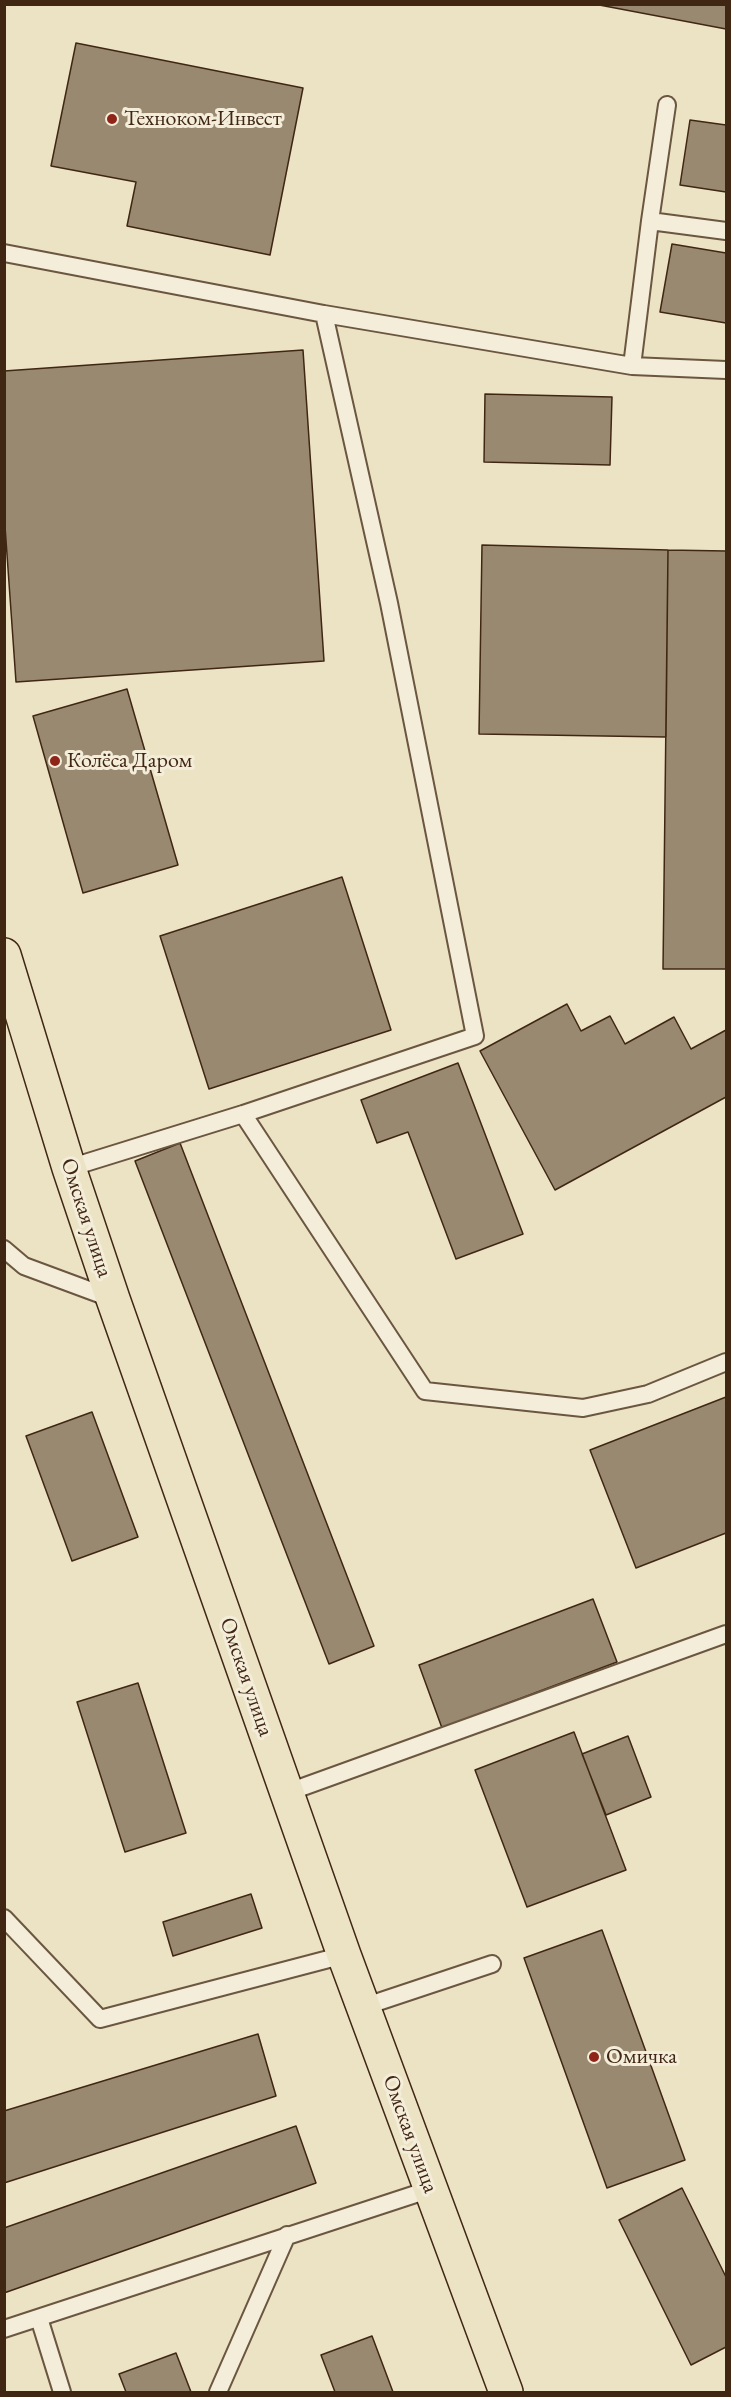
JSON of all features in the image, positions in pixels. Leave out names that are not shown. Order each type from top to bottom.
[{"type":"main road","name":"Омская улица","points":[[4,955],[69,1168],[113,1299],[344,1955],[506,2392]]},
{"type":"lane","points":[[632,366],[650,221],[668,105]]},
{"type":"lane","points":[[650,221],[726,231]]},
{"type":"lane","points":[[4,253],[324,314],[632,366],[726,370]]},
{"type":"lane","points":[[69,1168],[243,1114],[475,1036],[389,603],[324,314]]},
{"type":"lane","points":[[243,1114],[425,1391],[583,1408],[648,1394],[726,1362]]},
{"type":"lane","points":[[4,1250],[24,1266],[113,1299]]},
{"type":"lane","points":[[286,1793],[726,1634]]},
{"type":"lane","points":[[4,1918],[100,2019],[344,1955]]},
{"type":"lane","points":[[363,2007],[492,1964]]},
{"type":"lane","points":[[4,2329],[431,2189]]},
{"type":"lane","points":[[218,2392],[287,2235]]},
{"type":"lane","points":[[39,2318],[62,2392]]},
{"type":"building","points":[[594,4],[726,4],[726,29]]},
{"type":"building","points":[[76,43],[303,88],[270,255],[127,226],[136,182],[51,166]]},
{"type":"building","points":[[690,120],[726,125],[726,192],[680,185]]},
{"type":"building","points":[[672,244],[726,253],[726,323],[660,312]]},
{"type":"building","points":[[303,350],[324,661],[16,682],[4,512],[4,371]]},
{"type":"building","points":[[485,394],[612,397],[610,465],[484,462]]},
{"type":"building","points":[[482,545],[668,550],[666,737],[479,734]]},
{"type":"building","points":[[668,550],[726,551],[726,969],[663,969]]},
{"type":"building","points":[[127,689],[178,865],[83,893],[33,716]]},
{"type":"building","points":[[342,877],[391,1030],[209,1089],[160,936]]},
{"type":"building","points":[[567,1004],[581,1031],[610,1016],[625,1044],[674,1017],[691,1049],[726,1030],[726,1097],[555,1190],[480,1051]]},
{"type":"building","points":[[458,1063],[523,1234],[456,1259],[408,1132],[377,1143],[361,1100]]},
{"type":"building","points":[[180,1143],[374,1646],[329,1664],[135,1161]]},
{"type":"building","points":[[726,1397],[726,1533],[636,1568],[590,1450]]},
{"type":"building","points":[[92,1412],[138,1537],[72,1561],[26,1436]]},
{"type":"building","points":[[593,1599],[617,1662],[442,1728],[419,1665]]},
{"type":"building","points":[[138,1683],[186,1833],[125,1852],[77,1702]]},
{"type":"building","points":[[574,1732],[626,1870],[527,1907],[475,1770]]},
{"type":"building","points":[[628,1736],[651,1797],[606,1815],[582,1754]]},
{"type":"building","points":[[251,1894],[262,1928],[173,1956],[163,1922]]},
{"type":"building","points":[[602,1930],[685,2160],[607,2188],[524,1958]]},
{"type":"building","points":[[258,2034],[276,2096],[4,2183],[4,2111]]},
{"type":"building","points":[[296,2126],[316,2183],[4,2293],[4,2228]]},
{"type":"building","points":[[682,2188],[726,2277],[726,2347],[691,2365],[619,2220]]},
{"type":"building","points":[[372,2336],[393,2392],[335,2392],[321,2355]]},
{"type":"building","points":[[176,2353],[191,2392],[126,2392],[119,2374]]},
{"type":"place","name":"Техноком-Инвест","points":[[112,119]]},
{"type":"place","name":"Колёса Даром","points":[[55,761]]},
{"type":"place","name":"Омичка","points":[[594,2057]]}]
